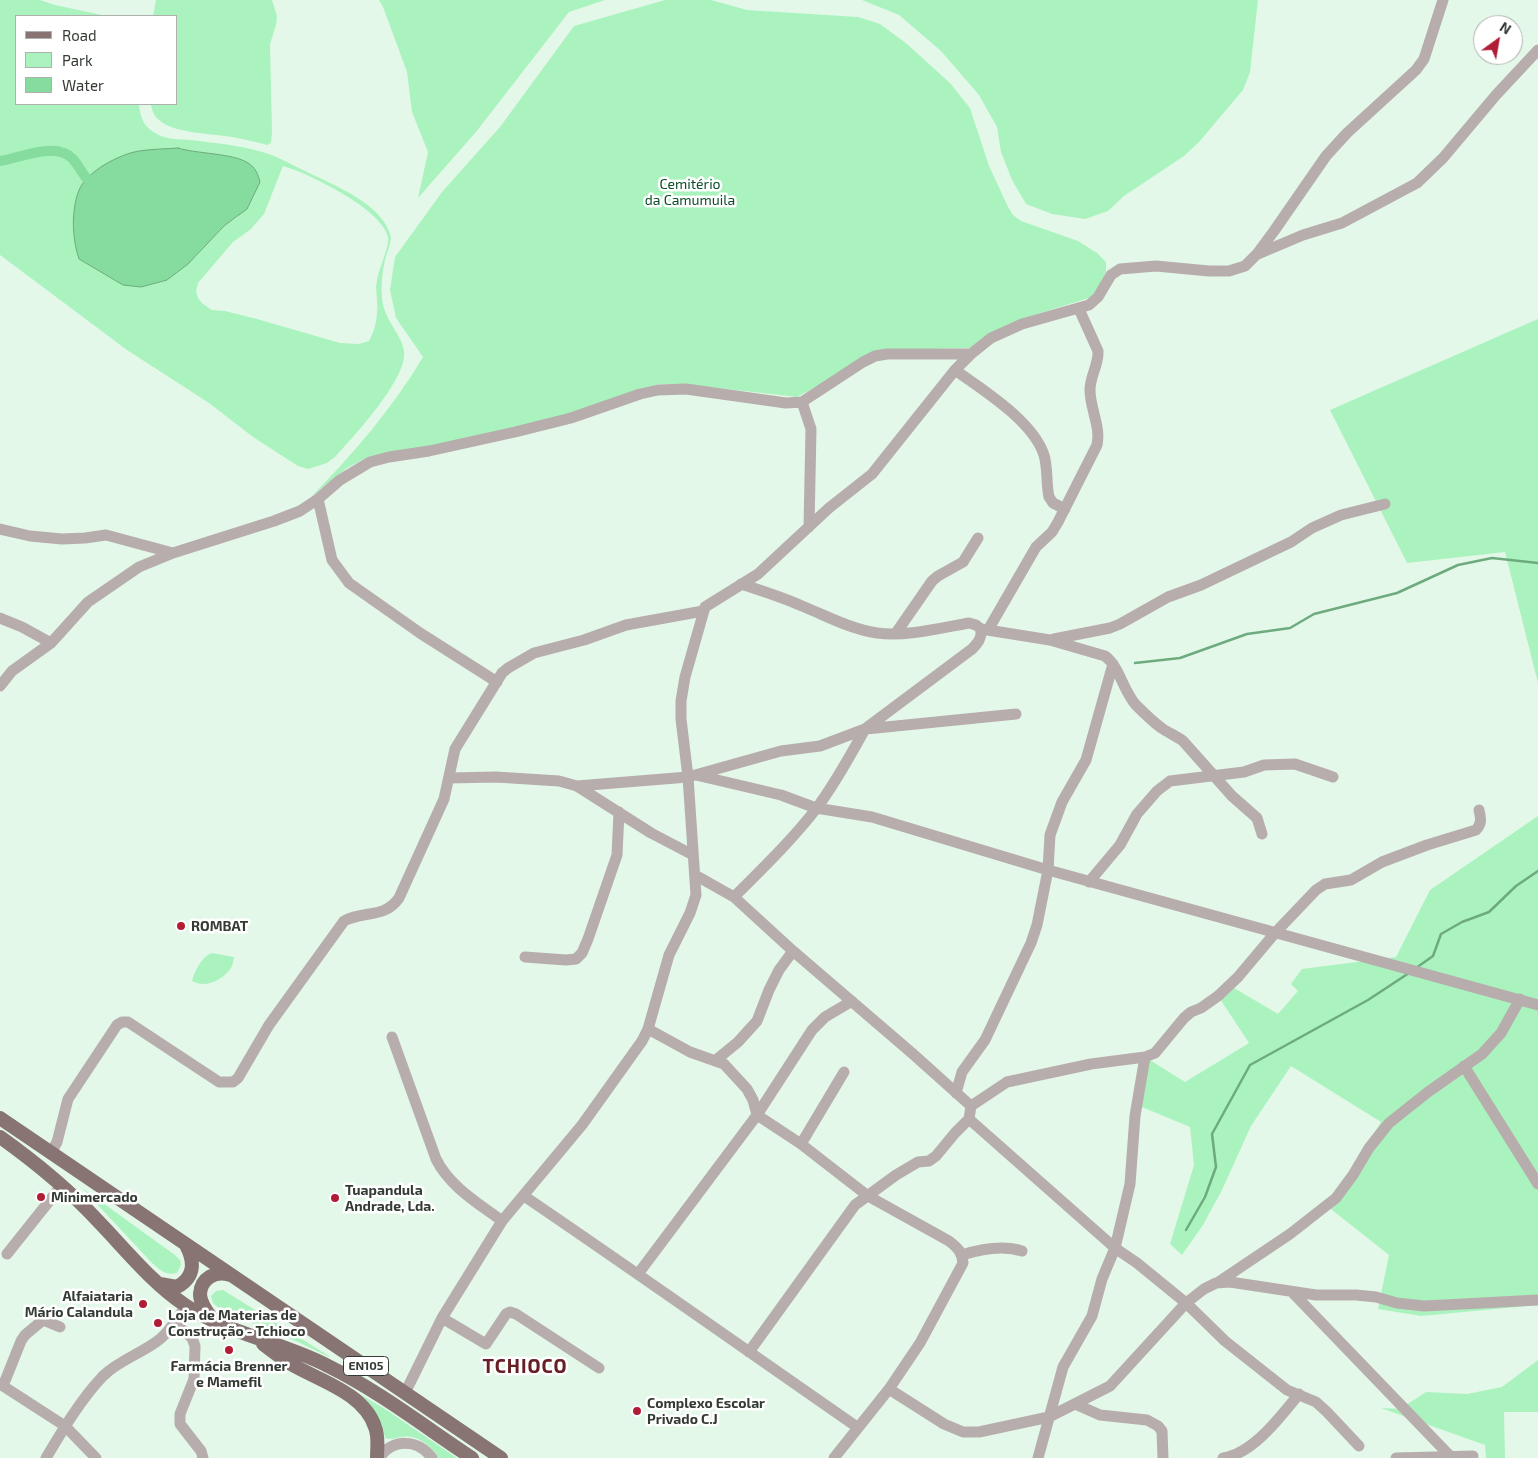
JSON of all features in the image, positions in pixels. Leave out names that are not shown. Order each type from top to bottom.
[{"type":"main road","name":"EN105","points":[[0,1118],[501,1458]]},
{"type":"main road","name":"EN105","points":[[0,1137],[62,1186],[159,1284],[186,1306],[213,1321],[288,1348],[329,1366],[387,1401],[472,1458]]},
{"type":"main road","points":[[159,1284],[176,1287],[188,1278],[192,1262],[186,1245]]},
{"type":"main road","points":[[213,1321],[202,1301],[200,1294],[202,1287],[205,1281],[215,1274],[223,1272],[230,1275]]},
{"type":"main road","points":[[252,1336],[289,1363],[357,1400],[376,1428],[378,1458]]},
{"type":"street","points":[[405,1393],[442,1318],[502,1221],[582,1125],[642,1041],[648,1029],[669,955],[690,913],[696,895],[692,776],[681,719],[681,701],[685,677],[703,611],[708,604],[758,574],[829,508],[872,474],[955,370],[991,338],[1022,324],[1089,305],[1098,297],[1111,274],[1120,269],[1156,266],[1229,271],[1245,266],[1257,254],[1326,156],[1347,133],[1420,64],[1428,47],[1443,0]]},
{"type":"street","points":[[1257,254],[1303,235],[1342,224],[1418,184],[1538,50]]},
{"type":"street","points":[[734,897],[768,863],[816,808],[865,729],[979,642],[984,630],[1036,547],[1052,532],[1097,445],[1098,436],[1090,396],[1090,386],[1098,351],[1079,309]]},
{"type":"street","points":[[0,686],[12,671],[51,642],[88,602],[101,591],[139,567],[174,553],[300,511],[318,499],[340,480],[370,462],[389,456],[448,447],[571,418],[640,394],[658,390],[686,389],[786,403],[802,402],[875,356],[887,354],[971,354]]},
{"type":"street","points":[[955,370],[1028,426],[1044,455],[1049,497],[1053,503],[1065,509]]},
{"type":"street","points":[[802,402],[811,429],[809,527]]},
{"type":"street","points":[[318,499],[332,560],[349,583],[420,633],[497,682]]},
{"type":"street","points":[[1050,640],[1110,628],[1120,624],[1168,597],[1201,585],[1291,542],[1312,528],[1341,516],[1385,504]]},
{"type":"street","points":[[0,529],[30,536],[62,539],[106,535],[174,553]]},
{"type":"street","points":[[896,633],[932,581],[963,562],[978,538]]},
{"type":"street","points":[[741,584],[778,596],[847,626],[879,634],[968,623],[984,630],[1050,640],[1097,652],[1112,661],[1125,690],[1136,705],[1163,729],[1183,741],[1232,796],[1256,818],[1262,834]]},
{"type":"street","points":[[51,1154],[68,1099],[117,1025],[122,1022],[128,1022],[219,1082],[233,1082],[238,1078],[269,1025],[344,921],[387,911],[399,898],[444,799],[455,749],[497,682],[508,668],[534,653],[584,640],[626,625],[703,611]]},
{"type":"street","points":[[0,618],[51,642]]},
{"type":"street","points":[[956,1093],[962,1072],[985,1040],[1031,943],[1037,925],[1048,870],[1050,835],[1055,819],[1073,781],[1086,760],[1114,664]]},
{"type":"street","points":[[449,778],[496,777],[550,780],[578,786],[692,776],[781,751],[820,746],[865,729],[1016,714]]},
{"type":"street","points":[[1089,882],[1120,845],[1137,814],[1157,791],[1170,781],[1244,772],[1264,765],[1295,764],[1333,777]]},
{"type":"street","points":[[692,776],[781,795],[816,808],[872,817],[1089,882],[1538,1005]]},
{"type":"street","points":[[578,786],[651,833],[694,855]]},
{"type":"street","points":[[749,1352],[855,1205],[896,1175],[918,1162],[929,1161],[936,1156],[969,1119],[971,1106],[1007,1082],[1091,1064],[1145,1057],[1155,1053],[1184,1018],[1191,1012],[1202,1008],[1229,986],[1275,933],[1316,890],[1325,884],[1351,880],[1382,862],[1426,845],[1476,830],[1480,825],[1481,819],[1479,810]]},
{"type":"street","points":[[525,957],[566,960],[576,959],[582,953],[617,855],[619,812]]},
{"type":"street","points":[[696,875],[734,897],[793,952],[852,1001],[971,1106]]},
{"type":"street","points":[[716,1060],[738,1042],[757,1021],[779,970],[793,952]]},
{"type":"street","points":[[889,1389],[944,1424],[963,1432],[979,1432],[1049,1417],[1110,1386],[1186,1303],[1204,1289],[1216,1284],[1290,1234],[1336,1198],[1348,1183],[1369,1148],[1389,1123],[1428,1092],[1482,1054],[1501,1032],[1520,999]]},
{"type":"street","points":[[638,1274],[757,1115],[818,1023],[852,1001]]},
{"type":"street","points":[[648,1029],[690,1052],[724,1064],[747,1089],[753,1100],[757,1115],[801,1144],[868,1196],[950,1241],[958,1248],[962,1255],[963,1263],[920,1343],[889,1389],[834,1458]]},
{"type":"street","points":[[392,1038],[442,1172],[452,1183],[502,1221]]},
{"type":"street","points":[[1038,1458],[1062,1367],[1092,1316],[1102,1280],[1115,1248],[1130,1184],[1135,1116],[1145,1057]]},
{"type":"street","points":[[1464,1066],[1538,1184]]},
{"type":"street","points":[[801,1144],[844,1072]]},
{"type":"street","points":[[969,1119],[1115,1248],[1137,1263],[1186,1303],[1225,1341],[1287,1390],[1316,1402],[1360,1446]]},
{"type":"street","points":[[6,1254],[62,1186]]},
{"type":"street","points":[[524,1196],[858,1427]]},
{"type":"street","points":[[962,1255],[978,1250],[1012,1248],[1022,1251]]},
{"type":"street","points":[[1216,1284],[1230,1282],[1316,1296],[1356,1294],[1376,1296],[1397,1303],[1424,1306],[1538,1300]]},
{"type":"street","points":[[1292,1292],[1451,1457]]},
{"type":"street","points":[[46,1458],[65,1426],[102,1377],[111,1369],[162,1338],[186,1306]]},
{"type":"street","points":[[442,1318],[486,1344],[506,1314],[510,1312],[516,1314],[598,1368]]},
{"type":"street","points":[[60,1327],[43,1320],[24,1335],[2,1385],[65,1426],[96,1458]]},
{"type":"street","points":[[174,1323],[192,1338],[195,1346],[194,1379],[180,1414],[180,1424],[201,1451],[203,1458]]},
{"type":"street","points":[[1223,1458],[1230,1457],[1262,1437],[1299,1394]]},
{"type":"street","points":[[1075,1404],[1100,1415],[1147,1420],[1153,1423],[1162,1432],[1163,1458]]},
{"type":"street","points":[[378,1458],[390,1447],[407,1443],[424,1449],[432,1458]]},
{"type":"street","points":[[1396,1458],[1473,1456]]},
{"type":"green space","points":[[0,0],[40,0],[102,15],[15,15],[15,105],[139,105],[140,113],[146,125],[153,132],[161,136],[235,146],[279,158],[357,198],[369,206],[387,226],[391,238],[383,269],[382,298],[389,320],[402,344],[404,351],[403,362],[398,376],[378,406],[336,456],[327,463],[308,469],[298,466],[253,437],[209,403],[127,350],[0,255]],"holes":[[[178,148],[191,152],[238,217],[224,226],[188,264],[123,285],[79,259],[80,189],[89,176]],[[283,166],[326,184],[359,204],[383,226],[388,237],[386,252],[376,283],[377,316],[369,341],[359,344],[340,343],[257,319],[225,311],[212,310],[198,298],[196,291],[198,283],[233,242],[251,229],[264,214]]]},
{"type":"green space","points":[[156,0],[272,0],[277,16],[270,44],[271,143],[267,145],[177,129],[163,123],[156,117],[151,105],[178,105],[178,15],[153,15]]},
{"type":"green space","points":[[379,0],[605,0],[569,12],[476,132],[418,198],[428,152],[412,112],[407,72]]},
{"type":"green space","name":"Cemitério da Camumuila","points":[[665,0],[711,0],[747,10],[858,17],[880,24],[907,44],[950,83],[970,108],[989,166],[1013,215],[1021,221],[1078,241],[1097,253],[1106,262],[1106,272],[1098,289],[1089,298],[1024,318],[971,348],[885,350],[797,397],[683,384],[660,384],[638,389],[571,414],[428,447],[368,457],[347,468],[311,497],[371,430],[398,395],[423,357],[396,318],[390,290],[395,257],[442,192],[500,127],[574,26]]},
{"type":"green space","points":[[862,0],[1258,0],[1250,72],[1243,90],[1199,142],[1184,156],[1124,196],[1108,211],[1085,219],[1052,214],[1026,204],[1012,180],[1001,152],[997,127],[979,95],[941,51],[899,15]]},
{"type":"green space","points":[[1538,319],[1538,683],[1505,552],[1407,563],[1330,410]]},
{"type":"green space","points":[[1538,816],[1538,1305],[1421,1316],[1378,1309],[1389,1255],[1327,1206],[1381,1122],[1291,1066],[1251,1126],[1222,1190],[1203,1225],[1182,1255],[1170,1244],[1194,1165],[1190,1127],[1137,1105],[1145,1057],[1185,1082],[1249,1043],[1218,996],[1229,985],[1278,1014],[1298,991],[1291,984],[1302,969],[1396,957],[1430,890]]},
{"type":"green space","points":[[212,953],[234,957],[231,968],[219,979],[208,984],[192,981],[199,964]]},
{"type":"green space","points":[[82,1188],[175,1255],[180,1260],[181,1265],[177,1273],[166,1273],[152,1263]]},
{"type":"green space","points":[[223,1290],[329,1357],[221,1310],[213,1303],[211,1296],[216,1291]]},
{"type":"green space","points":[[1538,1360],[1538,1412],[1504,1412],[1505,1458],[1486,1458],[1485,1445],[1381,1408],[1400,1409],[1426,1392],[1467,1394],[1502,1387]]},
{"type":"green space","points":[[346,1386],[385,1409],[457,1458],[438,1458],[432,1449],[413,1437],[385,1438],[382,1425],[372,1407]]},
{"type":"water","points":[[178,148],[233,157],[250,165],[256,171],[260,182],[247,209],[224,226],[188,264],[167,280],[141,287],[123,285],[79,259],[74,233],[76,198],[83,183],[89,176],[114,160],[131,153],[154,149]]},
{"type":"waterway","points":[[0,161],[38,152],[57,151],[73,159],[87,179]]},
{"type":"waterway","points":[[1135,663],[1180,658],[1247,634],[1290,628],[1314,614],[1397,593],[1458,565],[1492,558],[1538,563]]},
{"type":"waterway","points":[[1416,968],[1433,956],[1441,934],[1462,922],[1489,912],[1516,886],[1538,871]]},
{"type":"waterway","points":[[1186,1230],[1205,1197],[1216,1167],[1212,1134],[1250,1065],[1368,1000],[1409,973]]},
{"type":"place","name":"ROMBAT","points":[[181,926]]},
{"type":"place","name":"Minimercado","points":[[41,1197]]},
{"type":"place","name":"Tuapandula Andrade, Lda.","points":[[335,1198]]},
{"type":"place","name":"Alfaiataria Mário Calandula","points":[[143,1304]]},
{"type":"place","name":"Loja de Materias de Construção - Tchioco","points":[[158,1323]]},
{"type":"place","name":"Farmácia Brenner e Mamefil","points":[[229,1350]]},
{"type":"place","name":"Complexo Escolar Privado C.J","points":[[637,1411]]},
{"type":"district","name":"TCHIOCO","points":[[525,1367]]}]
